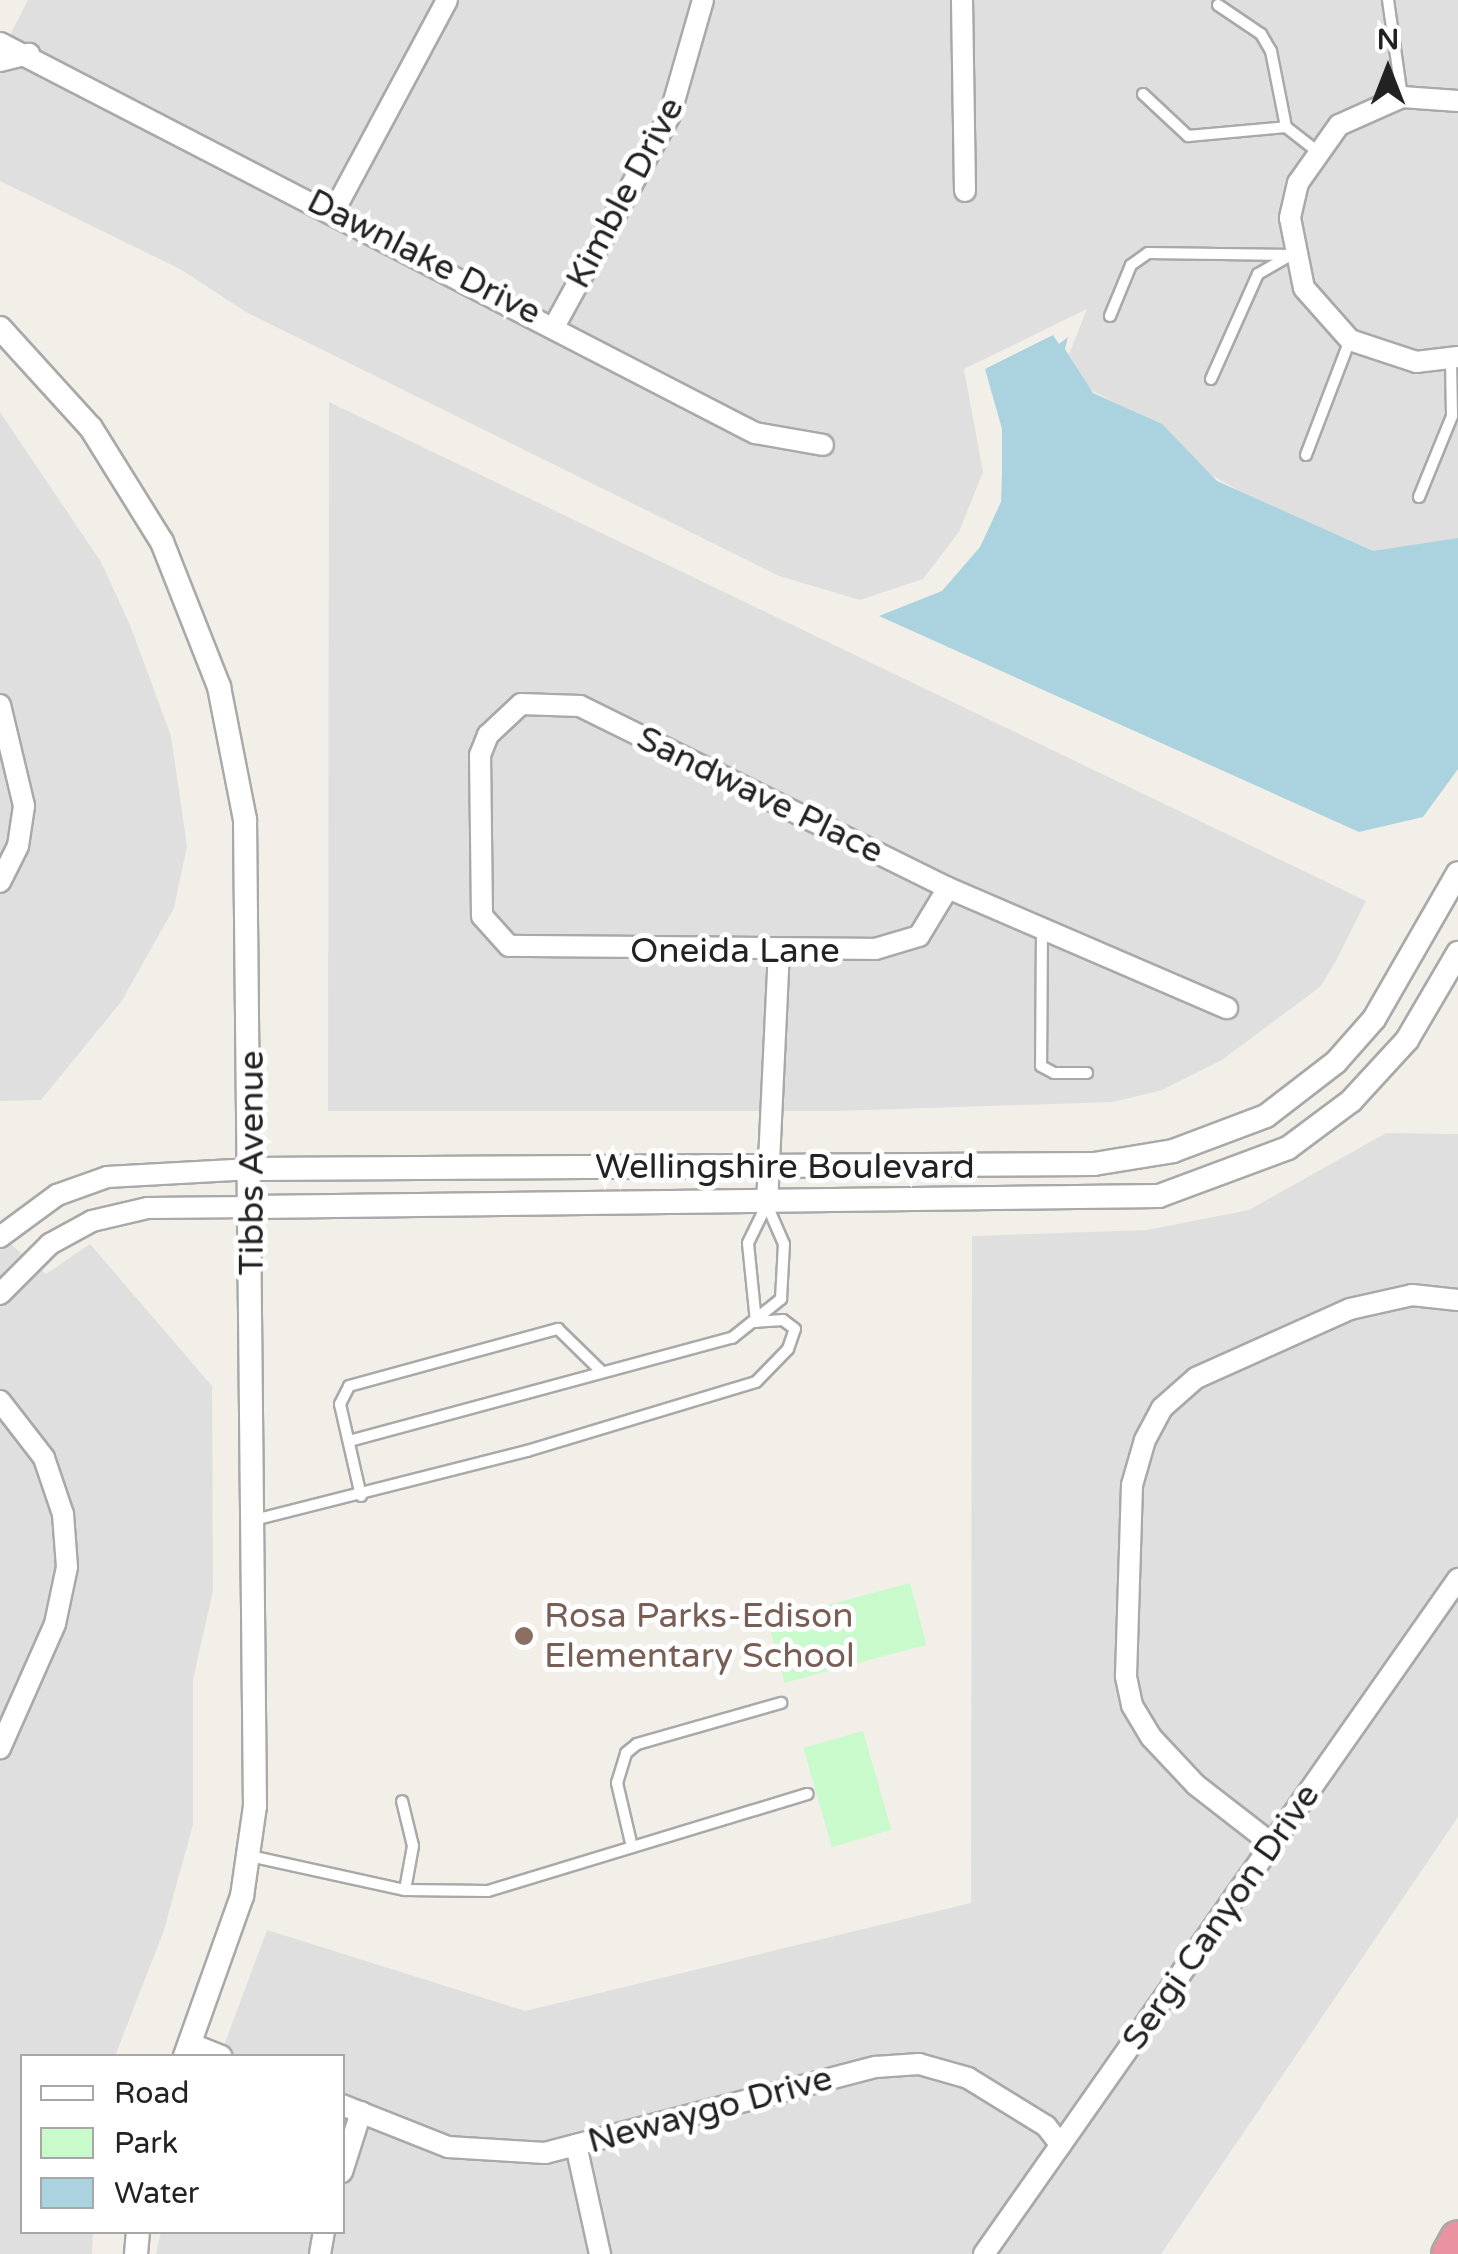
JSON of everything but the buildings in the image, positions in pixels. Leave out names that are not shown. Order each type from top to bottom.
[{"type":"highway","points":[[1449,2254],[1458,2238]]},
{"type":"street","points":[[334,211],[447,0]]},
{"type":"street","name":"Kimble Drive","points":[[555,325],[670,115],[704,0]]},
{"type":"street","points":[[962,0],[965,191]]},
{"type":"street","name":"Dawnlake Drive","points":[[0,42],[555,325],[755,433],[822,445]]},
{"type":"street","points":[[0,61],[29,54]]},
{"type":"street","points":[[1455,358],[1382,355],[1350,340],[1304,288],[1292,255],[1294,200],[1315,150],[1354,116],[1402,97],[1458,100]]},
{"type":"street","name":"Tibbs Avenue","points":[[0,328],[59,389],[129,484],[177,574],[219,687],[248,857],[254,1520],[250,1856],[187,2050]]},
{"type":"street","name":"Sandwave Place","points":[[496,938],[480,896],[480,755],[504,716],[539,700],[580,706],[948,888],[1227,1008]]},
{"type":"street","points":[[0,704],[24,806],[18,846],[0,882]]},
{"type":"street","name":"Wellingshire Boulevard","points":[[0,1237],[56,1195],[107,1177],[252,1169],[1094,1164],[1224,1136],[1266,1116],[1336,1062],[1374,1019],[1458,873]]},
{"type":"street","name":"Oneida Lane","points":[[496,938],[542,951],[780,952],[899,946],[919,936],[948,888]]},
{"type":"street","points":[[767,1204],[780,952]]},
{"type":"street","name":"Wellingshire Boulevard","points":[[0,1294],[34,1256],[92,1220],[148,1208],[1108,1202],[1196,1186],[1288,1148],[1351,1100],[1407,1040],[1458,953]]},
{"type":"street","points":[[1272,1844],[1196,1786],[1151,1738],[1132,1705],[1126,1676],[1132,1485],[1145,1440],[1162,1408],[1196,1378],[1350,1308],[1412,1295],[1458,1300]]},
{"type":"street","points":[[0,1401],[44,1458],[63,1514],[66,1567],[54,1624],[0,1748]]},
{"type":"street","name":"Sergi Canyon Drive","points":[[984,2254],[1458,1579]]},
{"type":"street","name":"Newaygo Drive","points":[[352,2108],[448,2148],[546,2152],[876,2067],[919,2064],[968,2078],[1046,2126],[1061,2145]]},
{"type":"street","points":[[345,2153],[352,2108]]},
{"type":"street","points":[[576,2145],[600,2254]]},
{"type":"lane","points":[[1388,0],[1402,97]]},
{"type":"lane","points":[[1218,6],[1261,34],[1271,51],[1286,127],[1315,150]]},
{"type":"lane","points":[[1142,94],[1188,136],[1286,127]]},
{"type":"lane","points":[[1110,316],[1131,265],[1148,252],[1292,255]]},
{"type":"lane","points":[[1211,379],[1258,274],[1292,255]]},
{"type":"lane","points":[[1306,455],[1350,340]]},
{"type":"lane","points":[[1418,496],[1452,416],[1455,358]]},
{"type":"lane","points":[[1042,929],[1042,1066],[1054,1073],[1087,1073]]},
{"type":"lane","points":[[756,1322],[748,1243],[767,1204]]},
{"type":"lane","points":[[349,1441],[732,1338],[782,1299],[784,1244],[767,1204]]},
{"type":"lane","points":[[254,1520],[362,1496],[756,1382],[788,1350],[795,1329],[783,1320],[756,1322]]},
{"type":"lane","points":[[362,1496],[340,1404],[349,1386],[558,1329],[602,1372]]},
{"type":"lane","points":[[632,1847],[618,1784],[626,1753],[637,1744],[781,1703]]},
{"type":"lane","points":[[250,1856],[404,1890],[488,1891],[808,1794]]},
{"type":"lane","points":[[402,1801],[413,1846],[404,1890]]},
{"type":"shaded area","points":[[28,0],[1458,0],[1458,544],[1378,553],[1334,544],[1206,472],[1136,414],[1089,389],[1069,354],[1087,309],[964,369],[983,472],[959,532],[923,579],[860,600],[779,576],[246,312],[180,269],[0,181],[0,55]]},
{"type":"shaded area","points":[[329,402],[1366,901],[1336,961],[1320,987],[1222,1060],[1162,1090],[1113,1102],[835,1111],[328,1111]]},
{"type":"shaded area","points":[[0,412],[101,562],[130,625],[171,736],[187,846],[174,908],[121,1002],[41,1100],[0,1101]]},
{"type":"shaded area","points":[[1386,1133],[1458,1134],[1458,1817],[1161,2254],[156,2254],[161,2234],[345,2234],[345,2054],[221,2054],[267,1930],[525,2011],[971,1903],[972,1236],[1147,1230],[1249,1210]]},
{"type":"shaded area","points":[[0,1235],[46,1274],[90,1244],[212,1386],[213,1591],[193,1679],[193,1825],[163,1933],[116,2054],[20,2054],[20,2234],[93,2234],[92,2254],[0,2254]]},
{"type":"green space","points":[[910,1583],[927,1645],[785,1683],[768,1621]]},
{"type":"green space","points":[[863,1731],[891,1830],[832,1847],[803,1748]]},
{"type":"water","points":[[1053,335],[1059,344],[1068,337],[1065,349],[1093,393],[1162,424],[1217,481],[1373,551],[1458,538],[1458,769],[1423,817],[1359,832],[879,616],[942,591],[980,547],[1001,502],[1002,473],[1002,429],[985,369]]},
{"type":"place","name":"Rosa Parks-Edison Elementary School","points":[[524,1636]]}]
